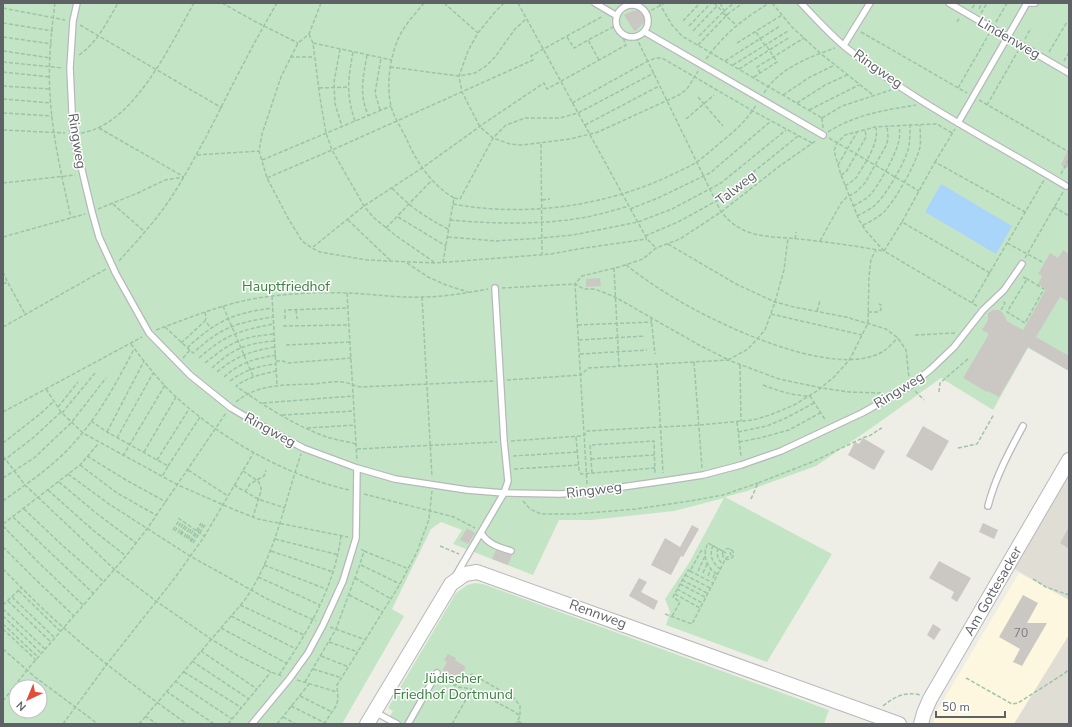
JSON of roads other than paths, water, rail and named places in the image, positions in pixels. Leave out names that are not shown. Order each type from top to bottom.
[{"type":"street","name":"Am Gottesacker","points":[[921,724],[930,699],[1069,460]]},
{"type":"street","name":"Rennweg","points":[[367,724],[451,584],[465,574],[478,572],[899,724]]},
{"type":"lane","name":"Ringweg","points":[[77,3],[70,61],[73,133],[82,174],[100,237],[116,274],[149,333],[190,375],[231,408],[303,448],[357,468],[395,479],[432,486],[504,493],[560,494],[587,492],[702,475],[741,465],[781,451],[830,428],[910,386],[931,369],[954,347],[983,310],[1004,290],[1022,264]]},
{"type":"lane","points":[[595,3],[617,16]]},
{"type":"lane","name":"Ringweg","points":[[801,3],[844,46],[902,87],[958,123],[1066,186]]},
{"type":"lane","points":[[844,46],[870,3]]},
{"type":"lane","name":"Lindenweg","points":[[949,3],[1069,73]]},
{"type":"lane","points":[[958,123],[1028,3],[1035,3]]},
{"type":"lane","points":[[625,5],[639,6],[646,13],[648,22],[645,32],[636,37],[631,37],[621,32],[617,25],[617,16],[625,5]]},
{"type":"lane","points":[[645,32],[823,135]]},
{"type":"lane","points":[[451,584],[504,493],[508,481],[505,456],[495,288]]},
{"type":"lane","points":[[988,506],[994,486],[1010,450],[1023,426]]},
{"type":"lane","points":[[252,724],[290,678],[308,652],[323,625],[343,581],[356,538],[357,468]]},
{"type":"lane","points":[[481,532],[485,540],[491,544],[511,551]]},
{"type":"lane","points":[[408,724],[436,674]]},
{"type":"lane","points":[[374,712],[396,724]]},
{"type":"water","points":[[941,184],[1012,226],[996,254],[925,212]]},
{"type":"park label","name":"Hauptfriedhof","points":[[286,286]]},
{"type":"park label","name":"Jüdischer Friedhof Dortmund","points":[[453,686]]}]
